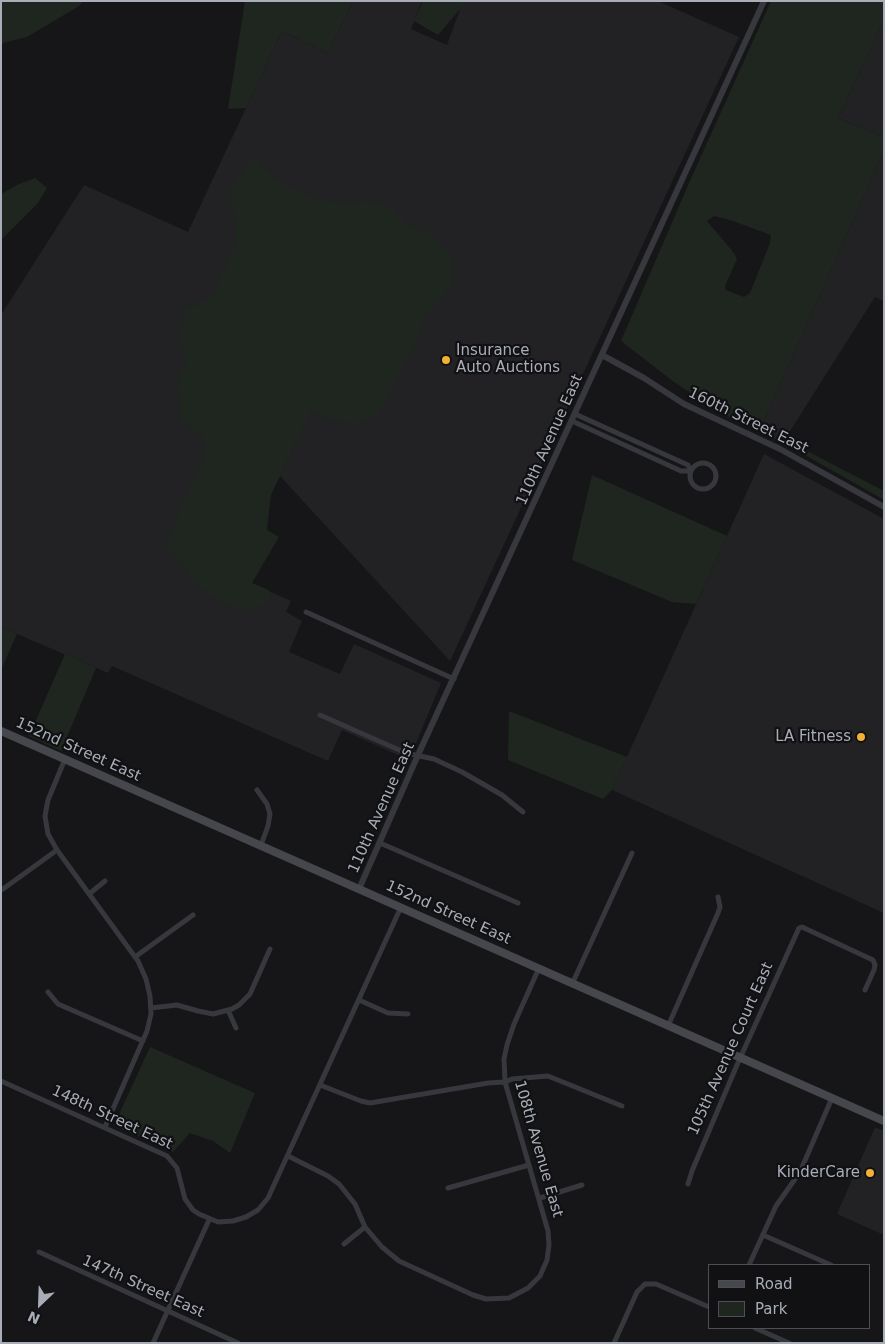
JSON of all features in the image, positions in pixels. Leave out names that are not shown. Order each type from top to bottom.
[{"type":"main road","name":"152nd Street East","points":[[1,731],[884,1121]]},
{"type":"street","name":"110th Avenue East","points":[[359,889],[418,755],[764,1]]},
{"type":"street","name":"160th Street East","points":[[602,355],[644,378],[684,404],[780,449],[884,507]]},
{"type":"street","points":[[572,421],[681,471],[691,471],[701,463],[709,464],[716,470],[715,483],[708,489],[700,489],[692,484],[691,471],[688,465],[575,414]]},
{"type":"street","points":[[306,612],[454,679]]},
{"type":"street","points":[[320,716],[406,753],[434,759],[484,784],[502,795],[523,812]]},
{"type":"street","points":[[66,760],[48,800],[45,816],[48,834],[57,850],[136,958],[146,979],[151,1008],[143,1042],[105,1127]]},
{"type":"street","points":[[257,790],[267,804],[270,814],[261,845]]},
{"type":"street","points":[[380,843],[518,903]]},
{"type":"street","points":[[3,889],[57,850]]},
{"type":"street","points":[[572,982],[632,853]]},
{"type":"street","points":[[89,894],[105,881]]},
{"type":"street","points":[[668,1026],[718,913],[720,901],[718,896]]},
{"type":"street","points":[[153,1343],[208,1220],[218,1222],[233,1221],[246,1217],[258,1210],[268,1198],[401,907]]},
{"type":"street","points":[[136,958],[193,915]]},
{"type":"street","name":"105th Avenue Court East","points":[[688,1184],[741,1057],[797,932],[802,927],[873,960],[874,970],[864,990]]},
{"type":"street","points":[[151,1008],[177,1005],[213,1014],[239,1005],[250,994],[270,949]]},
{"type":"street","name":"108th Avenue East","points":[[365,1227],[382,1247],[399,1261],[479,1297],[495,1299],[512,1297],[528,1288],[540,1276],[549,1254],[548,1231],[505,1082],[504,1059],[514,1024],[539,968]]},
{"type":"street","points":[[48,992],[58,1004],[143,1042]]},
{"type":"street","points":[[358,1000],[388,1013],[408,1014]]},
{"type":"street","points":[[228,1010],[236,1028]]},
{"type":"street","points":[[320,1085],[370,1103],[488,1083],[505,1082],[512,1079],[548,1076],[622,1106]]},
{"type":"street","name":"148th Street East","points":[[1,1081],[170,1158],[177,1168],[185,1199],[193,1210],[208,1220]]},
{"type":"street","points":[[749,1264],[776,1206],[800,1172],[832,1098]]},
{"type":"street","points":[[288,1156],[323,1173],[339,1184],[355,1204],[365,1227],[344,1244]]},
{"type":"street","points":[[448,1188],[529,1165]]},
{"type":"street","points":[[540,1198],[582,1185]]},
{"type":"street","points":[[763,1235],[829,1264]]},
{"type":"street","name":"147th Street East","points":[[39,1252],[238,1343]]},
{"type":"street","points":[[614,1343],[637,1292],[645,1284],[656,1284],[708,1307]]},
{"type":"street","points":[[757,1329],[789,1343]]},
{"type":"shaded area","points":[[353,1],[422,1],[411,29],[447,45],[463,1],[658,1],[739,37],[450,661],[280,476],[380,261],[263,207],[235,576],[291,601],[286,612],[302,621],[289,652],[340,674],[354,644],[441,683],[409,760],[342,730],[328,761],[112,666],[108,673],[1,627],[1,315],[84,185],[188,232],[282,31],[328,53]]},
{"type":"shaded area","points":[[884,20],[884,137],[838,118]]},
{"type":"shaded area","points":[[884,151],[884,301],[875,297],[785,439],[761,427]]},
{"type":"shaded area","points":[[764,454],[884,519],[884,913],[612,790]]},
{"type":"shaded area","name":"KinderCare","points":[[875,1127],[884,1131],[884,1235],[837,1214]]},
{"type":"green space","points":[[1,1],[83,1],[79,6],[27,37],[3,43],[1,46]]},
{"type":"green space","points":[[245,1],[353,1],[328,53],[282,31],[246,108],[228,109]]},
{"type":"green space","points":[[423,1],[467,1],[438,35],[414,21]]},
{"type":"green space","points":[[771,1],[884,1],[884,20],[838,118],[884,137],[884,151],[761,427],[884,491],[884,500],[784,443],[723,414],[674,382],[621,341],[689,183]],"holes":[[[714,216],[771,235],[770,243],[750,293],[744,297],[726,290],[725,286],[737,259],[707,221]]]},
{"type":"green space","points":[[251,160],[257,162],[278,181],[312,199],[346,203],[367,201],[380,203],[391,208],[412,228],[429,233],[440,243],[450,255],[453,267],[452,283],[442,300],[429,311],[424,320],[414,347],[395,379],[384,407],[375,416],[357,424],[334,421],[311,411],[271,495],[267,530],[279,537],[252,583],[269,590],[271,598],[263,605],[247,612],[215,598],[194,584],[182,564],[164,546],[206,452],[202,437],[180,421],[177,380],[186,364],[180,336],[185,307],[198,305],[214,292],[234,249],[236,225],[229,191]]},
{"type":"green space","points":[[35,178],[47,188],[38,203],[1,240],[1,194]]},
{"type":"green space","points":[[592,475],[727,536],[696,604],[672,602],[572,560]]},
{"type":"green space","points":[[1,627],[17,634],[1,670]]},
{"type":"green space","points":[[65,654],[96,668],[61,751],[29,736]]},
{"type":"green space","points":[[509,711],[627,757],[612,790],[603,799],[508,760]]},
{"type":"green space","points":[[150,1047],[255,1093],[230,1153],[213,1141],[190,1133],[173,1152],[115,1126]]},
{"type":"place","name":"Insurance Auto Auctions","points":[[446,360]]},
{"type":"place","name":"LA Fitness","points":[[861,737]]},
{"type":"place","name":"KinderCare","points":[[870,1173]]}]
